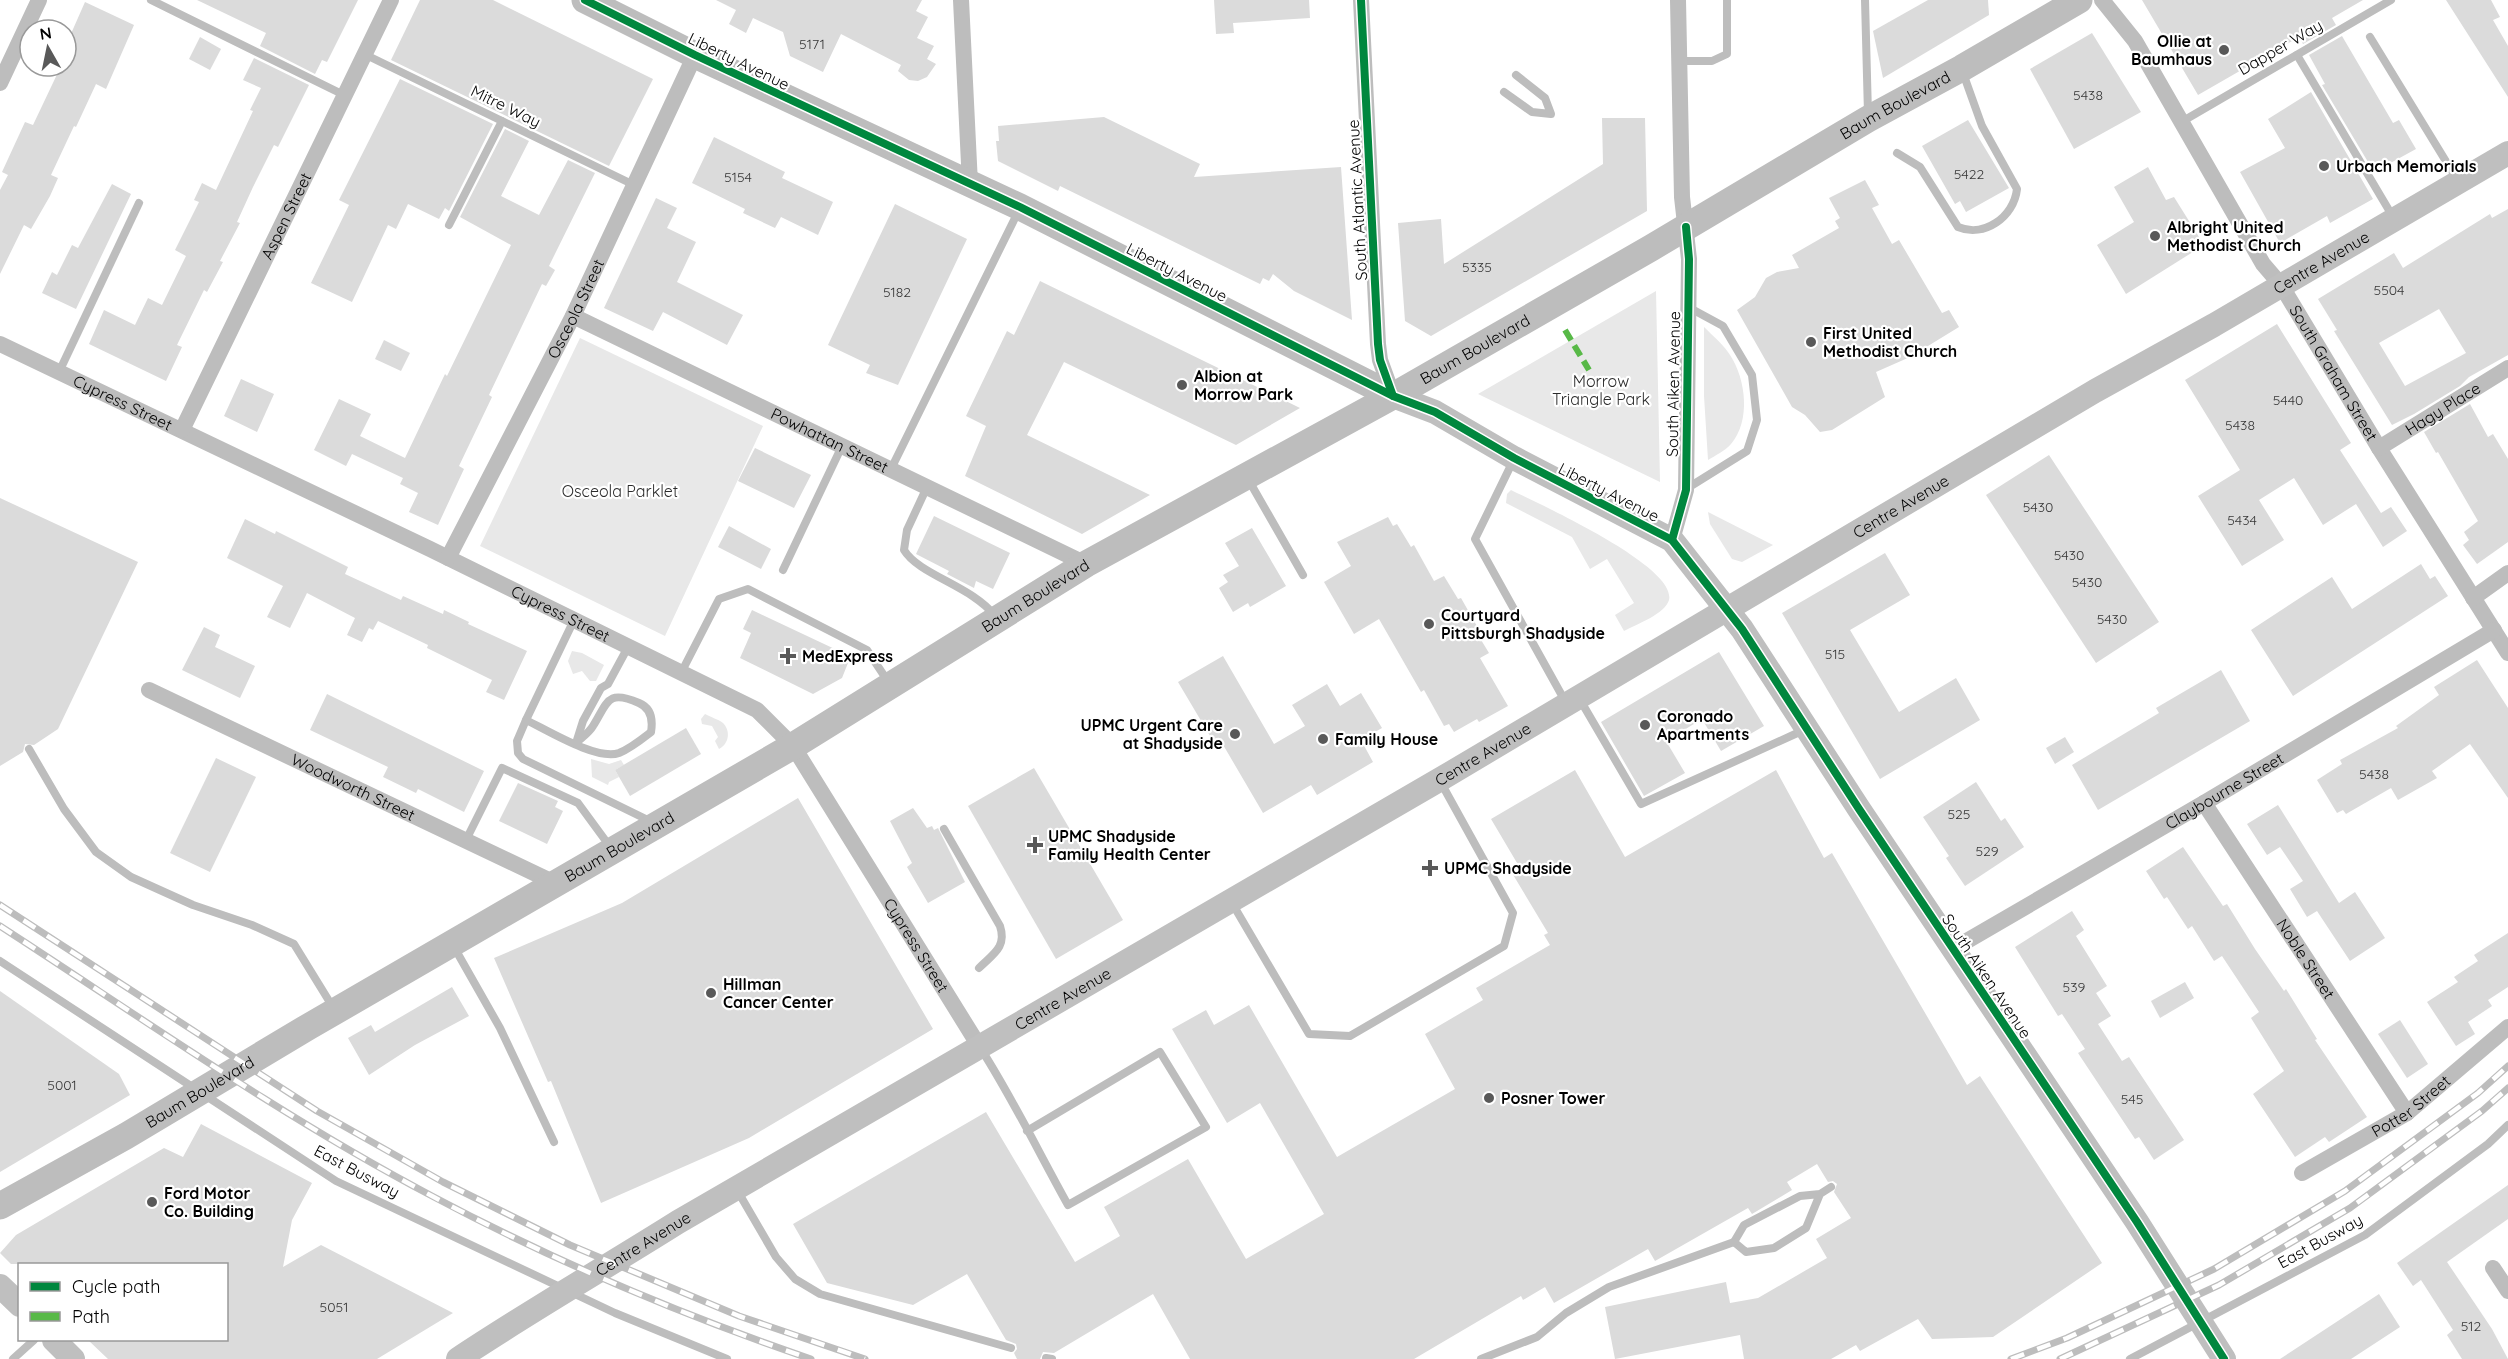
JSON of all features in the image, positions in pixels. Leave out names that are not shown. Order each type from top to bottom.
[{"type":"main road","name":"Liberty Avenue","points":[[585,0],[618,8],[695,56],[1020,207],[1393,396],[1436,412],[1514,458],[1672,540],[1727,608]]},
{"type":"main road","name":"Baum Boulevard","points":[[0,1206],[126,1136],[308,1027],[793,746],[1086,564],[1393,396],[1868,119],[2079,0]]},
{"type":"main road","name":"Centre Avenue","points":[[472,1352],[678,1222],[737,1190],[979,1046],[1439,780],[2086,396],[2508,153]]},
{"type":"main road","name":"South Aiken Avenue","points":[[1727,608],[2137,1222],[2224,1359]]},
{"type":"main road","points":[[0,1286],[18,1303]]},
{"type":"main road","points":[[55,1341],[73,1359]]},
{"type":"street","points":[[0,83],[39,0]]},
{"type":"street","name":"Aspen Street","points":[[182,430],[391,0]]},
{"type":"street","points":[[961,0],[970,184]]},
{"type":"street","name":"South Atlantic Avenue","points":[[1360,0],[1378,344],[1380,360],[1393,396]]},
{"type":"street","name":"South Aiken Avenue","points":[[1672,540],[1686,490],[1689,259],[1682,197],[1678,0]]},
{"type":"street","name":"South Graham Street","points":[[2102,0],[2135,41],[2183,121],[2263,264],[2281,285],[2379,448],[2508,652]]},
{"type":"street","name":"Osceola Street","points":[[448,558],[573,316],[695,56]]},
{"type":"street","name":"Powhattan Street","points":[[573,316],[1086,564]]},
{"type":"street","name":"Cypress Street","points":[[0,344],[448,558],[757,710],[793,746],[979,1046]]},
{"type":"street","name":"Hagy Place","points":[[2379,448],[2506,374]]},
{"type":"street","points":[[2473,598],[2508,573]]},
{"type":"street","name":"Claybourne Street","points":[[1953,949],[2205,803],[2494,630]]},
{"type":"street","name":"Woodworth Street","points":[[149,690],[556,884]]},
{"type":"street","name":"Noble Street","points":[[2205,803],[2407,1113]]},
{"type":"street","name":"Potter Street","points":[[2302,1173],[2407,1113],[2508,1027]]},
{"type":"street","points":[[2493,1268],[2508,1291]]},
{"type":"lane","points":[[152,0],[344,95]]},
{"type":"lane","points":[[1679,62],[1712,61],[1727,54],[1727,0]]},
{"type":"lane","points":[[1865,0],[1868,119]]},
{"type":"lane","name":"Dapper Way","points":[[2183,121],[2391,0]]},
{"type":"lane","points":[[2370,37],[2458,182]]},
{"type":"lane","name":"Mitre Way","points":[[364,54],[634,185]]},
{"type":"lane","points":[[2297,55],[2394,219]]},
{"type":"lane","points":[[1897,153],[1920,167],[1958,227],[1969,231],[1980,230],[1995,224],[2008,212],[2016,199],[2017,189],[1983,126],[1962,68]]},
{"type":"lane","points":[[1504,93],[1532,112],[1551,114],[1545,99],[1516,75]]},
{"type":"lane","points":[[449,225],[502,121]]},
{"type":"lane","points":[[59,372],[139,203]]},
{"type":"lane","points":[[891,469],[1002,248],[1020,207]]},
{"type":"lane","points":[[1686,490],[1748,451],[1757,420],[1752,375],[1723,326],[1688,307]]},
{"type":"lane","points":[[783,570],[842,446]]},
{"type":"lane","points":[[1514,458],[1475,539],[1572,700],[1641,804],[1807,728]]},
{"type":"lane","points":[[1246,476],[1303,575]]},
{"type":"lane","points":[[927,487],[907,530],[904,550],[909,559],[962,588],[998,619]]},
{"type":"lane","points":[[681,673],[719,598],[748,590],[867,650],[891,686]]},
{"type":"lane","points":[[574,620],[517,741],[518,753],[523,759],[658,825]]},
{"type":"lane","points":[[576,743],[583,721],[601,688],[608,684],[628,647]]},
{"type":"lane","points":[[526,720],[576,743],[602,754],[619,753],[651,732],[651,715],[645,706],[632,700],[621,697],[610,699],[602,708],[592,728],[576,743]]},
{"type":"lane","points":[[28,749],[64,809],[96,852],[131,877],[194,905],[252,925],[294,944],[336,1012]]},
{"type":"lane","points":[[465,840],[502,768],[578,802],[613,851]]},
{"type":"lane","points":[[1230,900],[1309,1034],[1350,1036],[1504,946],[1513,913],[1439,780]]},
{"type":"lane","points":[[944,829],[1000,926],[1003,936],[999,948],[979,968]]},
{"type":"lane","points":[[452,944],[500,1028],[554,1142]]},
{"type":"lane","name":"East Busway","points":[[0,961],[336,1181],[615,1313],[727,1359]]},
{"type":"lane","points":[[979,1046],[1009,1093],[1027,1131],[1068,1205],[1206,1127],[1160,1052],[1027,1131]]},
{"type":"lane","name":"East Busway","points":[[2130,1359],[2365,1235],[2488,1144],[2508,1125]]},
{"type":"lane","points":[[1488,1358],[1536,1337],[1566,1313],[1609,1287],[1734,1242],[1744,1225],[1800,1196],[1820,1194],[1831,1187]]},
{"type":"lane","points":[[737,1190],[776,1257],[795,1279],[820,1294],[1011,1348]]},
{"type":"lane","points":[[1734,1242],[1746,1252],[1774,1248],[1806,1228],[1820,1194]]},
{"type":"lane","points":[[13,1359],[33,1341]]},
{"type":"green space","name":"Morrow Triangle Park","points":[[1656,291],[1660,482],[1478,394]]},
{"type":"green space","points":[[1704,327],[1730,355],[1740,376],[1744,400],[1742,424],[1737,435],[1729,446],[1708,460],[1704,396]]},
{"type":"green space","name":"Osceola Parklet","points":[[580,338],[763,426],[665,636],[480,546]]},
{"type":"green space","points":[[1511,490],[1604,538],[1652,570],[1666,586],[1669,600],[1666,605],[1650,618],[1624,631],[1615,615],[1634,603],[1607,559],[1590,569],[1572,537],[1506,503],[1507,494]]},
{"type":"green space","points":[[1708,512],[1773,545],[1742,562],[1732,559],[1710,524]]},
{"type":"green space","points":[[572,651],[582,653],[604,665],[596,681],[590,681],[582,671],[573,674],[568,661]]},
{"type":"green space","points":[[705,714],[726,726],[727,741],[719,749],[715,741],[718,737],[712,726],[702,724],[701,719]]},
{"type":"green space","points":[[591,759],[609,764],[621,760],[624,765],[615,770],[619,777],[609,782],[608,785],[592,777]]},
{"type":"building","points":[[197,0],[358,0],[327,62],[322,60],[315,74],[260,46],[266,33]]},
{"type":"building","points":[[420,0],[493,0],[653,79],[609,166],[391,60]]},
{"type":"building","points":[[716,0],[922,0],[916,11],[928,17],[917,38],[934,46],[927,59],[936,64],[927,77],[918,81],[909,80],[898,71],[901,65],[841,34],[823,72],[790,56],[783,32],[753,18],[746,33],[729,24],[736,10]]},
{"type":"building","points":[[1214,0],[1309,0],[1310,18],[1233,23],[1234,33],[1216,34]]},
{"type":"building","points":[[1928,0],[1988,0],[1989,15],[1883,78],[1873,31]]},
{"type":"building","name":"Ollie at Baumhaus","points":[[2142,0],[2363,0],[2332,18],[2336,25],[2303,44],[2299,37],[2198,95]]},
{"type":"building","points":[[2446,0],[2491,0],[2500,17],[2493,20],[2508,46],[2508,97]]},
{"type":"building","points":[[85,2],[134,25],[106,89],[96,84],[76,127],[74,126],[51,175],[58,178],[50,196],[31,229],[24,225],[0,274],[0,190],[8,175],[2,172],[25,122],[33,125],[55,78],[78,78],[78,18]]},
{"type":"building","points":[[2092,33],[2141,112],[2074,149],[2030,69]]},
{"type":"building","points":[[2342,36],[2393,123],[2399,120],[2416,149],[2374,172],[2322,85],[2325,84],[2309,55]]},
{"type":"building","points":[[200,37],[221,49],[210,70],[189,59]]},
{"type":"building","points":[[254,58],[309,85],[278,147],[274,145],[253,187],[237,222],[240,223],[220,261],[223,262],[207,292],[204,290],[177,345],[182,347],[166,381],[89,344],[104,310],[135,325],[148,298],[162,305],[186,256],[175,250],[199,202],[194,200],[202,183],[216,190],[253,111],[250,110],[261,88],[243,80]]},
{"type":"building","points":[[400,79],[493,124],[449,211],[445,208],[439,219],[408,204],[396,229],[388,225],[352,302],[311,283],[349,205],[339,200]]},
{"type":"building","points":[[2311,92],[2373,199],[2330,223],[2327,216],[2280,243],[2240,172],[2285,148],[2268,119]]},
{"type":"building","points":[[1104,117],[1200,164],[1194,177],[1341,167],[1352,320],[1294,291],[1273,274],[1269,281],[1263,278],[1260,284],[1060,186],[1058,191],[998,161],[996,141],[999,141],[998,126]]},
{"type":"building","points":[[1602,118],[1645,118],[1647,211],[1431,336],[1405,321],[1398,223],[1441,219],[1444,264],[1603,164]]},
{"type":"building","points":[[1968,120],[2009,188],[1966,212],[1960,201],[1955,204],[1922,146]]},
{"type":"building","points":[[505,129],[529,141],[501,196],[539,215],[568,160],[595,173],[549,266],[555,270],[546,286],[542,284],[489,395],[492,397],[459,466],[464,469],[438,525],[409,512],[418,493],[400,484],[403,478],[352,454],[346,466],[314,450],[339,399],[371,414],[360,436],[405,458],[511,245],[460,217]]},
{"type":"building","points":[[714,137],[785,172],[782,178],[833,202],[818,235],[781,217],[775,228],[743,213],[745,209],[692,183]]},
{"type":"building","name":"Albright United Methodist Church","points":[[2148,167],[2166,200],[2174,197],[2204,245],[2126,294],[2097,245],[2134,222],[2114,187]]},
{"type":"building","points":[[1865,180],[1879,205],[1872,208],[1892,244],[1899,240],[1942,313],[1949,310],[1959,327],[1910,357],[1876,372],[1885,397],[1832,430],[1820,432],[1805,415],[1792,407],[1737,310],[1755,297],[1766,278],[1777,272],[1799,268],[1792,255],[1839,228],[1835,221],[1840,218],[1829,198]]},
{"type":"building","points":[[112,184],[131,194],[76,309],[42,293],[52,272],[57,275],[72,245],[78,248]]},
{"type":"building","points":[[656,198],[677,208],[667,228],[696,242],[677,282],[743,315],[727,345],[663,312],[653,331],[604,308]]},
{"type":"building","points":[[895,204],[967,239],[898,385],[866,373],[870,365],[828,345]]},
{"type":"building","points":[[2508,209],[2508,355],[2469,377],[2460,386],[2414,414],[2392,425],[2334,331],[2337,330],[2318,299],[2394,253],[2403,268],[2490,214],[2492,218]],"holes":[[[2439,309],[2466,353],[2405,386],[2379,343]]]},
{"type":"building","name":"Albion at Morrow Park","points":[[1040,281],[1300,408],[1236,445],[1064,362],[1027,435],[1150,495],[1082,534],[965,476],[986,426],[966,416],[1007,331],[1014,335]]},
{"type":"building","points":[[2277,324],[2351,443],[2340,450],[2381,513],[2391,507],[2407,531],[2383,547],[2356,504],[2323,525],[2294,478],[2259,500],[2284,540],[2242,566],[2198,496],[2240,470],[2185,380]]},
{"type":"building","points":[[384,340],[410,353],[401,371],[375,359]]},
{"type":"building","points":[[241,379],[274,394],[257,432],[224,416]]},
{"type":"building","points":[[2470,404],[2488,437],[2493,434],[2508,459],[2508,542],[2477,564],[2463,545],[2469,540],[2464,532],[2478,521],[2424,432]]},
{"type":"building","points":[[755,448],[811,475],[794,508],[738,481]]},
{"type":"building","points":[[2049,455],[2159,622],[2096,663],[1986,495]]},
{"type":"building","points":[[0,498],[138,562],[58,729],[34,745],[25,744],[23,752],[0,766]]},
{"type":"building","points":[[934,516],[1010,553],[993,589],[976,581],[974,588],[947,574],[949,571],[916,554]]},
{"type":"building","name":"Courtyard Pittsburgh Shadyside","points":[[1388,517],[1393,526],[1397,524],[1411,547],[1414,545],[1434,581],[1444,576],[1458,599],[1461,598],[1478,628],[1475,630],[1489,653],[1480,658],[1508,706],[1479,722],[1477,719],[1454,732],[1449,724],[1444,726],[1424,690],[1421,692],[1379,619],[1354,634],[1324,582],[1351,566],[1337,542]]},
{"type":"building","points":[[245,519],[275,534],[276,531],[348,567],[345,574],[401,600],[403,596],[443,614],[444,610],[469,622],[468,624],[527,651],[504,700],[486,692],[492,680],[378,621],[373,630],[369,628],[362,642],[347,635],[355,618],[307,593],[290,628],[267,617],[283,586],[227,558]]},
{"type":"building","points":[[729,526],[771,549],[761,569],[718,547]]},
{"type":"building","points":[[1252,528],[1286,586],[1250,607],[1248,603],[1233,612],[1219,588],[1228,582],[1223,575],[1239,566],[1225,543]]},
{"type":"building","points":[[1885,553],[1910,595],[1850,630],[1899,712],[1956,678],[1980,720],[1880,779],[1782,613]]},
{"type":"building","points":[[2421,564],[2430,579],[2435,576],[2448,596],[2293,696],[2251,630],[2332,577],[2352,609]]},
{"type":"building","points":[[752,610],[839,651],[848,663],[842,678],[813,694],[740,658],[751,633],[743,629]]},
{"type":"building","points":[[204,627],[220,635],[215,647],[255,666],[240,698],[182,670]]},
{"type":"building","name":"Coronado Apartments","points":[[1719,652],[1764,726],[1721,751],[1702,719],[1666,741],[1685,773],[1644,796],[1601,722]]},
{"type":"building","points":[[1223,656],[1274,744],[1305,726],[1292,705],[1327,684],[1340,706],[1361,693],[1382,728],[1361,740],[1373,762],[1317,795],[1311,785],[1263,813],[1222,743],[1216,746],[1178,682]]},
{"type":"building","points":[[2477,660],[2508,708],[2508,798],[2470,744],[2432,771],[2437,778],[2398,800],[2391,788],[2346,814],[2343,810],[2337,813],[2317,780],[2342,764],[2340,760],[2398,728],[2396,726],[2439,695],[2434,687]]},
{"type":"building","points":[[2221,670],[2250,721],[2098,810],[2072,765],[2159,713],[2156,708]]},
{"type":"building","points":[[327,694],[484,771],[464,812],[418,789],[416,793],[383,777],[388,767],[310,730]]},
{"type":"building","points":[[686,728],[701,754],[630,796],[615,770]]},
{"type":"building","points":[[2065,737],[2074,752],[2055,764],[2046,748]]},
{"type":"building","points":[[216,758],[256,777],[210,872],[170,853]]},
{"type":"building","name":"UPMC Shadyside Family Health Center","points":[[1034,768],[1123,920],[1056,959],[968,806]]},
{"type":"building","points":[[1575,770],[1625,857],[1776,770],[1824,858],[1832,853],[1967,1085],[1980,1076],[2102,1263],[1993,1337],[1932,1339],[1918,1319],[1860,1351],[1856,1345],[1831,1359],[1744,1359],[1740,1335],[1615,1359],[1605,1307],[1726,1282],[1730,1303],[1758,1298],[1827,1258],[1816,1239],[1851,1218],[1834,1192],[1837,1184],[1833,1181],[1828,1182],[1817,1164],[1787,1182],[1792,1190],[1752,1214],[1748,1208],[1655,1261],[1648,1249],[1554,1303],[1545,1287],[1523,1300],[1521,1296],[1414,1359],[1190,1359],[1153,1294],[1054,1353],[1043,1352],[1040,1359],[1017,1359],[1014,1353],[1017,1349],[1016,1344],[1006,1340],[967,1274],[913,1305],[827,1283],[793,1224],[986,1112],[1075,1262],[1120,1236],[1104,1207],[1188,1159],[1246,1259],[1324,1214],[1260,1103],[1227,1123],[1172,1029],[1206,1010],[1214,1025],[1249,1005],[1337,1157],[1455,1089],[1425,1034],[1483,1000],[1476,988],[1550,945],[1544,935],[1548,933],[1512,873],[1520,868],[1491,819]]},
{"type":"building","points":[[1976,782],[2001,821],[2005,818],[2024,847],[1965,886],[1946,858],[1949,856],[1923,817]]},
{"type":"building","points":[[518,783],[558,801],[555,807],[563,811],[547,844],[499,821]]},
{"type":"building","name":"Hillman Cancer Center","points":[[798,798],[933,1029],[749,1138],[601,1203],[551,1081],[548,1082],[494,958],[622,903]]},
{"type":"building","points":[[2278,805],[2339,903],[2355,892],[2385,938],[2350,961],[2317,911],[2307,917],[2290,889],[2303,881],[2280,847],[2267,855],[2247,824]]},
{"type":"building","points":[[913,808],[927,828],[932,826],[934,830],[938,828],[965,882],[928,903],[907,867],[912,863],[890,821]]},
{"type":"building","points":[[2183,847],[2223,906],[2227,904],[2284,991],[2286,989],[2317,1039],[2315,1040],[2367,1117],[2329,1142],[2325,1137],[2295,1157],[2253,1094],[2284,1071],[2251,1018],[2259,1012],[2222,956],[2214,961],[2192,926],[2188,929],[2167,897],[2164,899],[2146,871]]},
{"type":"building","points":[[2072,911],[2084,930],[2076,936],[2107,986],[2096,993],[2111,1016],[2098,1024],[2122,1061],[2129,1057],[2184,1140],[2154,1160],[2139,1137],[2135,1139],[2078,1053],[2085,1049],[2062,1014],[2058,1016],[2015,947]]},
{"type":"building","points":[[2508,933],[2508,987],[2488,1000],[2492,1006],[2468,1022],[2475,1034],[2456,1046],[2427,1002],[2458,982],[2454,977],[2478,961],[2474,955]]},
{"type":"building","points":[[2185,982],[2194,998],[2160,1018],[2151,1001]]},
{"type":"building","points":[[452,987],[469,1016],[415,1045],[369,1075],[348,1038],[371,1025],[375,1032]]},
{"type":"building","points":[[0,991],[119,1074],[130,1095],[0,1172]]},
{"type":"building","points":[[2400,1020],[2428,1064],[2407,1078],[2378,1034]]},
{"type":"building","points":[[201,1124],[312,1183],[292,1220],[283,1267],[321,1245],[453,1313],[377,1359],[108,1359],[89,1341],[228,1341],[228,1263],[11,1264],[0,1253],[16,1235],[164,1148],[183,1157]]},
{"type":"building","points":[[2508,1185],[2508,1219],[2447,1262],[2492,1329],[2508,1359],[2462,1359],[2447,1335],[2453,1330],[2421,1280],[2413,1286],[2397,1263]]},
{"type":"building","points":[[2379,1294],[2400,1327],[2351,1359],[2280,1359]]},
{"type":"railway","points":[[0,905],[317,1111],[443,1182],[570,1245],[739,1316],[865,1359]]},
{"type":"railway","points":[[0,926],[267,1100],[432,1196],[572,1265],[715,1324],[811,1359]]},
{"type":"railway","points":[[2011,1359],[2067,1338],[2214,1269],[2345,1191],[2478,1093],[2508,1066]]},
{"type":"railway","points":[[2060,1359],[2219,1285],[2350,1208],[2482,1111],[2508,1088]]},
{"type":"marked path","points":[[1565,330],[1589,370]]},
{"type":"cycle path","points":[[585,0],[695,55],[1020,207],[1393,396],[1435,412],[1514,458],[1672,540],[1742,629],[1859,809],[2137,1222],[2224,1359]]},
{"type":"cycle path","points":[[1361,0],[1378,344],[1380,360],[1393,396]]},
{"type":"cycle path","points":[[1672,540],[1686,490],[1689,259],[1686,227]]},
{"type":"place","name":"Ollie at Baumhaus","points":[[2224,50]]},
{"type":"place","name":"Urbach Memorials","points":[[2324,166]]},
{"type":"place","name":"Albright United Methodist Church","points":[[2155,236]]},
{"type":"place","name":"First United Methodist Church","points":[[1811,342]]},
{"type":"place","name":"Albion at Morrow Park","points":[[1182,385]]},
{"type":"place","name":"Courtyard Pittsburgh Shadyside","points":[[1429,624]]},
{"type":"place","name":"MedExpress","points":[[788,656]]},
{"type":"place","name":"Coronado Apartments","points":[[1645,725]]},
{"type":"place","name":"UPMC Urgent Care at Shadyside","points":[[1235,734]]},
{"type":"place","name":"Family House","points":[[1323,739]]},
{"type":"place","name":"UPMC Shadyside Family Health Center","points":[[1035,845]]},
{"type":"place","name":"UPMC Shadyside","points":[[1430,868]]},
{"type":"place","name":"Hillman Cancer Center","points":[[711,993]]},
{"type":"place","name":"Posner Tower","points":[[1489,1098]]},
{"type":"place","name":"Ford Motor Co. Building","points":[[152,1202]]}]
